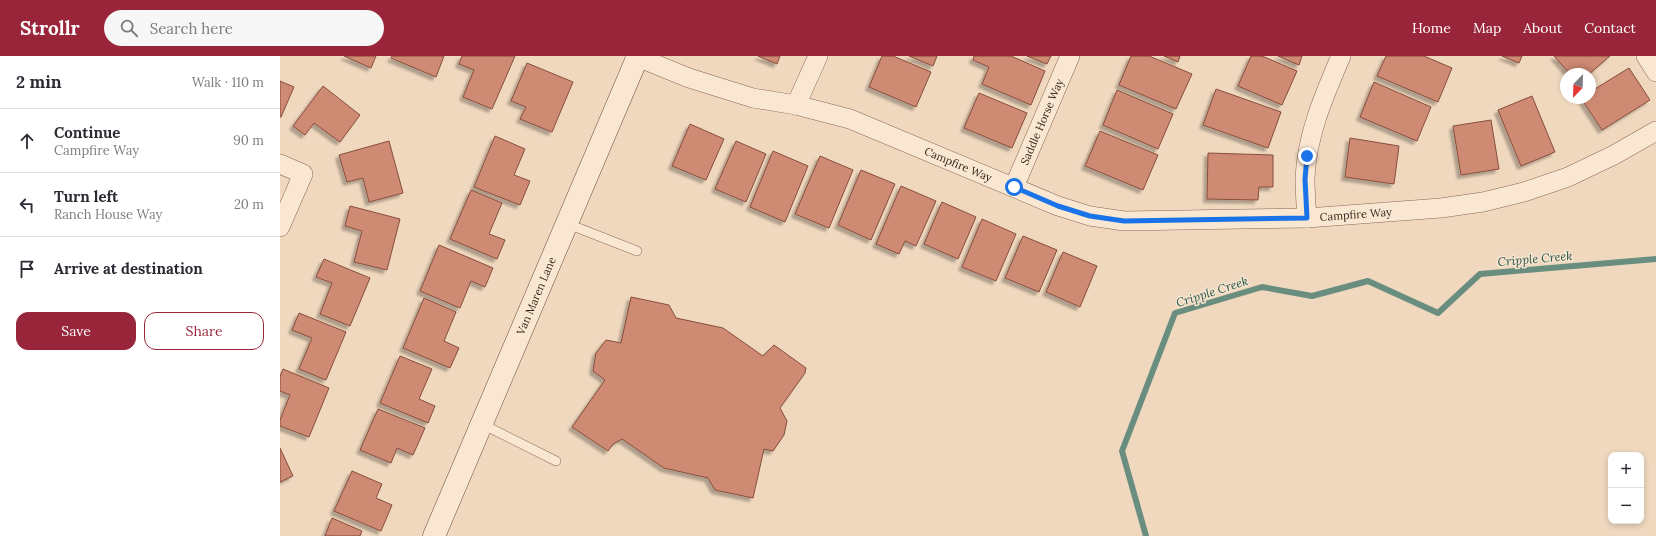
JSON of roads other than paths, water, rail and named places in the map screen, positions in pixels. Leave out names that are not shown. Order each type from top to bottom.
[{"type":"main road","name":"Van Maren Lane","points":[[434,536],[568,224],[637,56]]},
{"type":"street","name":"Campfire Way","points":[[637,56],[689,78],[753,98],[796,105],[850,119],[1058,206],[1090,216],[1124,221],[1307,218],[1441,208],[1483,202],[1524,192],[1568,176],[1614,155],[1656,131]]},
{"type":"street","points":[[796,105],[818,56]]},
{"type":"street","name":"Saddle Horse Way","points":[[1014,187],[1070,56]]},
{"type":"street","points":[[1307,218],[1305,179],[1311,133],[1341,56]]},
{"type":"street","points":[[1646,56],[1656,72]]},
{"type":"street","points":[[280,164],[303,174],[280,227]]},
{"type":"lane","points":[[568,224],[637,251]]},
{"type":"lane","points":[[482,424],[556,461]]},
{"type":"waterway","name":"Cripple Creek","points":[[1146,536],[1122,451],[1175,313],[1262,287],[1312,296],[1368,281],[1438,313],[1480,274],[1656,259]]}]
